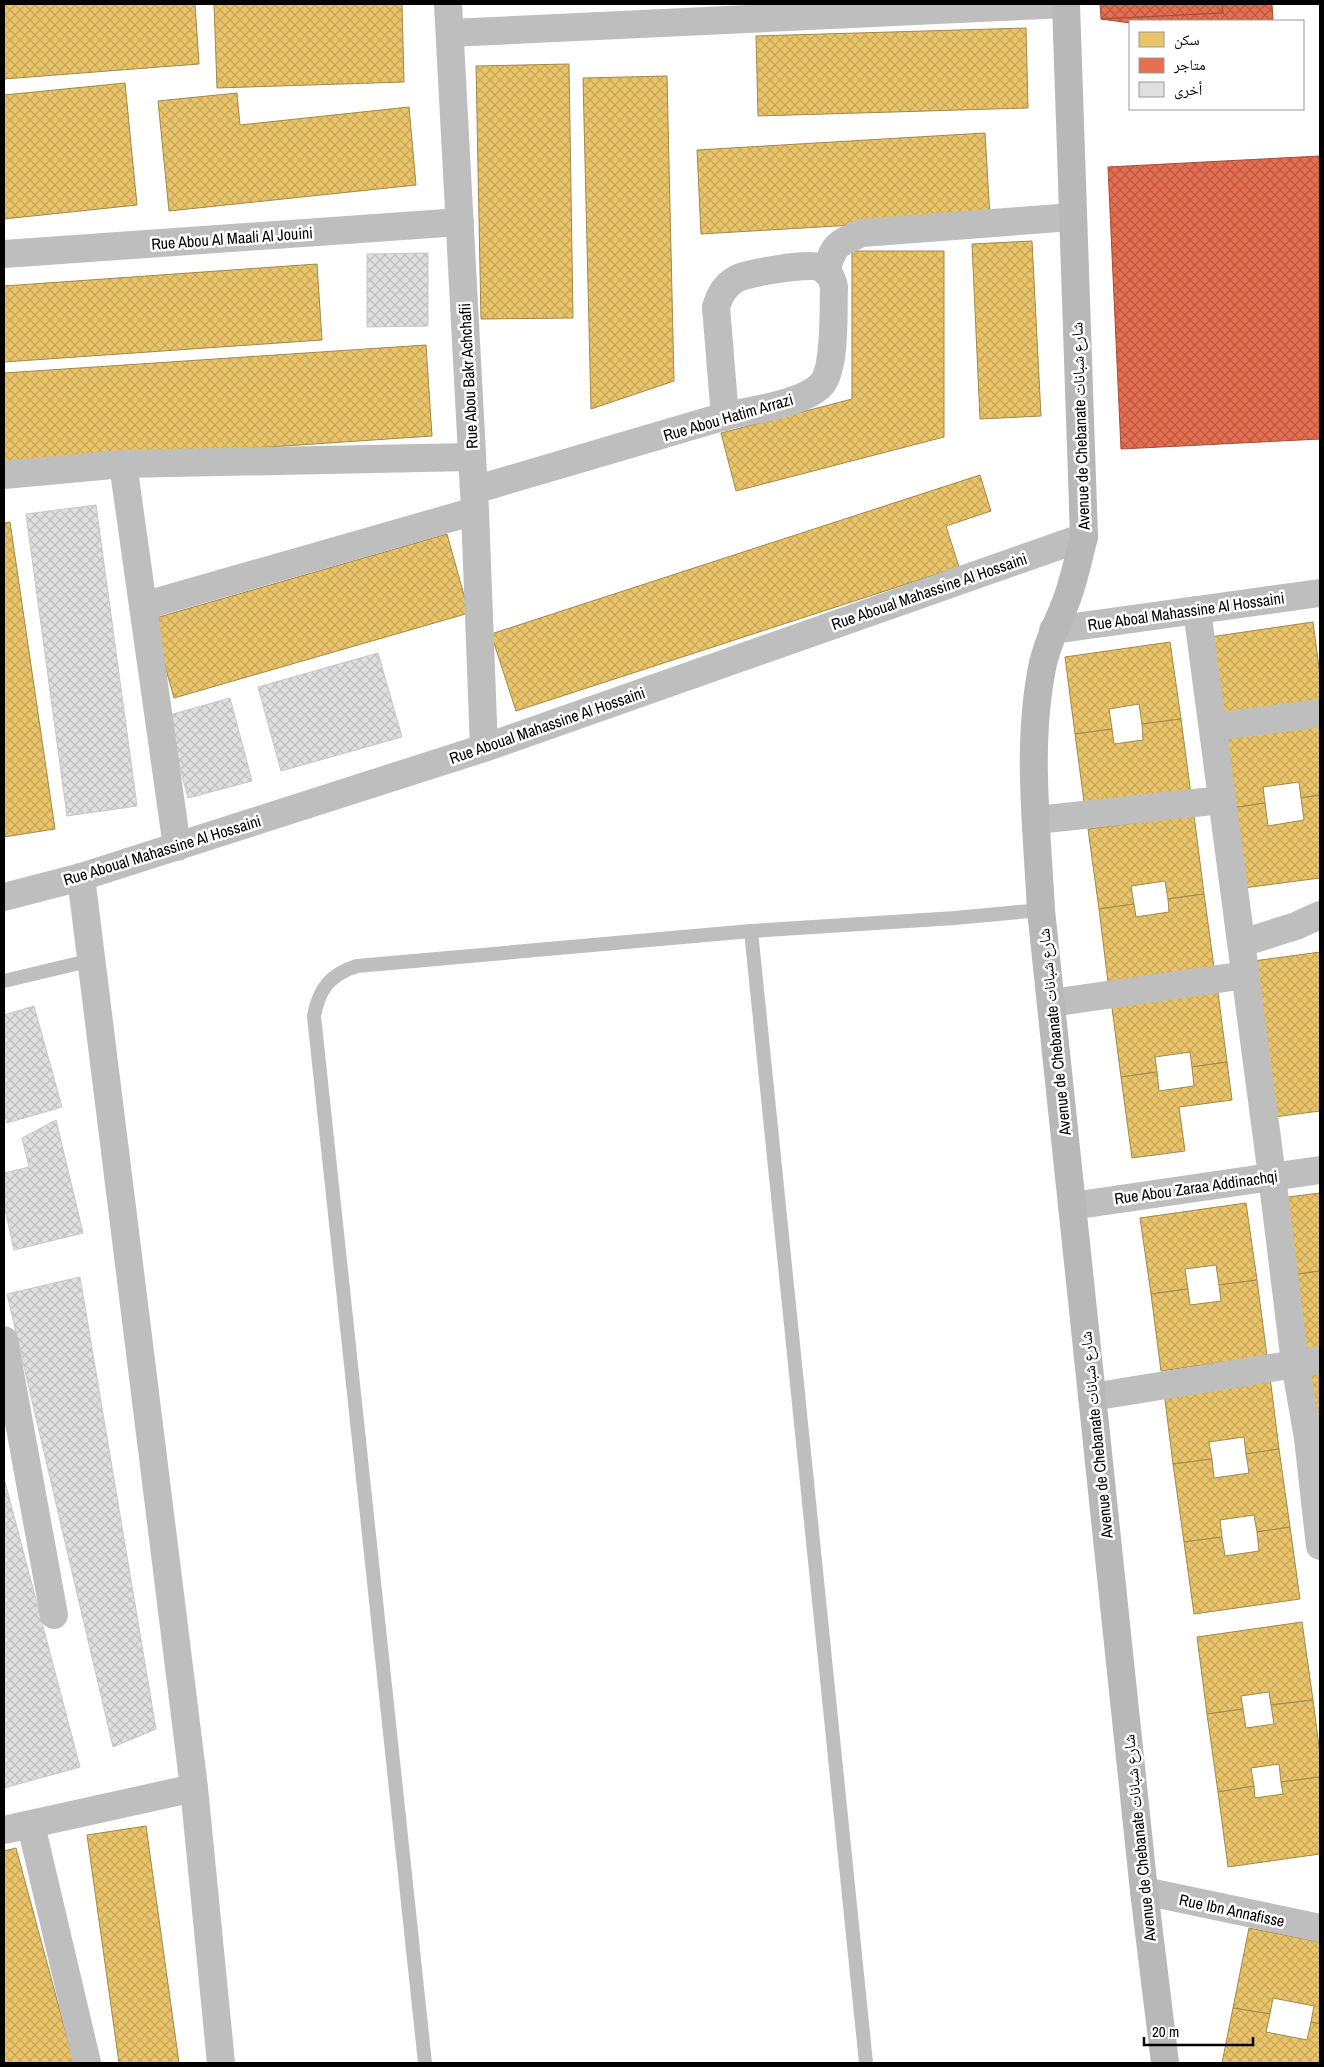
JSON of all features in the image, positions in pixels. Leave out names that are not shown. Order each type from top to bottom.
[{"type":"street","name":"Rue Abou Bakr Achchafii","points":[[448,4],[475,501],[484,748]]},
{"type":"street","points":[[450,33],[1066,4]]},
{"type":"street","name":"Avenue de Chebanate شارع شبانات","points":[[1066,4],[1084,537],[1068,597],[1053,630],[1044,663],[1033,751],[1041,910],[1144,1891],[1165,2063]]},
{"type":"street","points":[[724,416],[716,307],[720,294],[727,285],[737,279],[758,272],[806,266],[818,267],[826,272],[833,250],[842,241],[862,233],[1072,217]]},
{"type":"street","name":"Rue Abou Al Maali Al Jouini","points":[[4,254],[460,222]]},
{"type":"street","name":"Rue Abou Hatim Arrazi","points":[[143,606],[475,501],[724,416],[783,403],[808,394],[822,384],[829,372],[834,287],[831,277],[826,272]]},
{"type":"street","points":[[4,475],[123,464],[472,457]]},
{"type":"street","points":[[123,464],[177,847]]},
{"type":"street","name":"Rue Aboual Mahassine Al Hossaini","points":[[4,897],[81,877],[484,748],[1084,537]]},
{"type":"street","name":"Rue Aboal Mahassine Al Hossaini","points":[[1053,630],[1320,593]]},
{"type":"street","points":[[1197,610],[1272,1176],[1308,1362],[1308,1438],[1320,1546]]},
{"type":"street","points":[[1213,727],[1320,713]]},
{"type":"street","points":[[1037,820],[1222,800]]},
{"type":"street","points":[[81,877],[194,1788],[221,2063]]},
{"type":"street","points":[[1242,943],[1296,926],[1320,915]]},
{"type":"street","points":[[1051,1004],[1246,975]]},
{"type":"street","name":"Rue Abou Zaraa Addinachqi","points":[[1072,1206],[1320,1170]]},
{"type":"street","points":[[4,1340],[54,1615]]},
{"type":"street","points":[[1092,1397],[1308,1362]]},
{"type":"street","points":[[4,1830],[194,1788]]},
{"type":"street","points":[[31,1825],[87,2063]]},
{"type":"street","name":"Rue Ibn Annafisse","points":[[1144,1891],[1320,1928]]},
{"type":"lane","points":[[425,2063],[314,1016],[316,1002],[331,980],[342,970],[357,966],[752,931],[955,918],[1041,910]]},
{"type":"lane","points":[[752,931],[866,2063]]},
{"type":"lane","points":[[4,981],[92,960]]},
{"type":"building: سكن","points":[[4,4],[195,4],[199,64],[4,79]]},
{"type":"building: سكن","points":[[214,4],[402,4],[404,82],[217,88]]},
{"type":"building: سكن","points":[[1026,28],[1028,108],[758,116],[756,36]]},
{"type":"building: سكن","points":[[569,64],[573,318],[481,319],[476,66]]},
{"type":"building: سكن","points":[[667,76],[674,381],[591,409],[583,78]]},
{"type":"building: سكن","points":[[125,83],[137,205],[4,219],[4,95]]},
{"type":"building: سكن","points":[[237,93],[240,125],[409,107],[416,185],[169,211],[158,101]]},
{"type":"building: سكن","points":[[985,133],[990,217],[701,234],[697,150]]},
{"type":"building: سكن","points":[[1032,241],[1041,416],[980,419],[972,244]]},
{"type":"building: سكن","points":[[852,251],[944,251],[944,437],[736,491],[721,433],[852,399]]},
{"type":"building: سكن","points":[[317,264],[322,340],[4,362],[4,286]]},
{"type":"building: سكن","points":[[426,345],[432,436],[4,465],[4,373]]},
{"type":"building: سكن","points":[[980,475],[991,511],[946,526],[959,567],[516,711],[491,634]]},
{"type":"building: سكن","points":[[10,522],[55,829],[4,837],[4,523]]},
{"type":"building: سكن","points":[[447,534],[469,613],[174,698],[152,619]]},
{"type":"building: سكن","points":[[1313,622],[1320,675],[1320,700],[1213,715],[1203,638]]},
{"type":"building: سكن","points":[[1170,642],[1181,719],[1142,724],[1139,704],[1109,709],[1112,729],[1075,734],[1065,657]]},
{"type":"building: سكن","points":[[1181,719],[1191,795],[1085,809],[1075,734],[1112,729],[1114,744],[1143,740],[1142,724]]},
{"type":"building: سكن","points":[[1320,719],[1320,795],[1301,798],[1299,782],[1263,787],[1265,803],[1225,809],[1215,733]]},
{"type":"building: سكن","points":[[1320,795],[1320,878],[1236,889],[1225,809],[1265,803],[1268,826],[1304,820],[1301,798]]},
{"type":"building: سكن","points":[[1194,815],[1204,894],[1168,899],[1165,881],[1131,886],[1134,904],[1099,909],[1088,829]]},
{"type":"building: سكن","points":[[1204,894],[1214,967],[1108,982],[1099,909],[1134,904],[1136,917],[1169,912],[1168,899]]},
{"type":"building: سكن","points":[[1320,952],[1320,1111],[1267,1118],[1246,962]]},
{"type":"building: سكن","points":[[1217,985],[1227,1062],[1192,1067],[1190,1052],[1155,1057],[1157,1072],[1121,1077],[1111,1000]]},
{"type":"building: سكن","points":[[1227,1062],[1232,1100],[1179,1107],[1185,1151],[1132,1158],[1121,1077],[1157,1072],[1159,1091],[1194,1086],[1192,1067]]},
{"type":"building: سكن","points":[[1320,1193],[1320,1271],[1291,1275],[1280,1198]]},
{"type":"building: سكن","points":[[1246,1203],[1257,1280],[1219,1285],[1216,1265],[1185,1269],[1188,1289],[1151,1294],[1140,1218]]},
{"type":"building: سكن","points":[[1320,1271],[1320,1349],[1300,1351],[1291,1275]]},
{"type":"building: سكن","points":[[1257,1280],[1267,1356],[1161,1371],[1151,1294],[1188,1289],[1190,1305],[1221,1301],[1219,1285]]},
{"type":"building: سكن","points":[[1320,1370],[1320,1446],[1303,1373]]},
{"type":"building: سكن","points":[[1270,1377],[1279,1449],[1246,1454],[1244,1437],[1209,1442],[1212,1459],[1173,1464],[1164,1392]]},
{"type":"building: سكن","points":[[1279,1449],[1290,1527],[1257,1532],[1254,1515],[1220,1520],[1222,1537],[1184,1542],[1173,1464],[1212,1459],[1214,1478],[1249,1473],[1246,1454]]},
{"type":"building: سكن","points":[[1290,1527],[1300,1599],[1194,1614],[1184,1542],[1222,1537],[1225,1556],[1259,1551],[1257,1532]]},
{"type":"building: سكن","points":[[1302,1622],[1313,1700],[1271,1705],[1269,1692],[1241,1696],[1243,1709],[1207,1714],[1197,1637]]},
{"type":"building: سكن","points":[[1313,1700],[1320,1754],[1320,1777],[1281,1782],[1279,1764],[1251,1768],[1254,1786],[1218,1792],[1207,1714],[1243,1709],[1246,1728],[1274,1724],[1271,1705]]},
{"type":"building: سكن","points":[[1320,1777],[1320,1854],[1228,1867],[1218,1792],[1254,1786],[1255,1798],[1283,1794],[1281,1782]]},
{"type":"building: سكن","points":[[146,1826],[179,2063],[119,2063],[87,1835]]},
{"type":"building: سكن","points":[[16,1848],[74,2063],[4,2063],[4,1851]]},
{"type":"building: سكن","points":[[1249,1928],[1320,1942],[1320,2024],[1311,2022],[1314,2006],[1273,1998],[1270,2014],[1233,2008]]},
{"type":"building: سكن","points":[[1233,2008],[1270,2014],[1266,2032],[1307,2040],[1311,2022],[1320,2024],[1320,2063],[1222,2063]]},
{"type":"building: متاجر","points":[[1100,4],[1222,4],[1223,13],[1101,19]]},
{"type":"building: متاجر","points":[[1222,4],[1272,4],[1273,20],[1129,20],[1129,23],[1101,19],[1223,13]]},
{"type":"building: متاجر","points":[[1320,156],[1320,439],[1121,449],[1108,167]]},
{"type":"building: أخرى","points":[[428,253],[428,326],[367,327],[367,254]]},
{"type":"building: أخرى","points":[[96,505],[137,806],[67,816],[26,514]]},
{"type":"building: أخرى","points":[[378,653],[402,737],[281,771],[258,687]]},
{"type":"building: أخرى","points":[[230,698],[252,781],[188,798],[166,716]]},
{"type":"building: أخرى","points":[[34,1006],[62,1107],[7,1123],[4,1112],[4,1015]]},
{"type":"building: أخرى","points":[[56,1120],[83,1233],[14,1250],[4,1205],[4,1173],[29,1167],[22,1138]]},
{"type":"building: أخرى","points":[[80,1277],[156,1729],[113,1747],[7,1294]]},
{"type":"building: أخرى","points":[[4,1478],[80,1767],[4,1788]]}]
